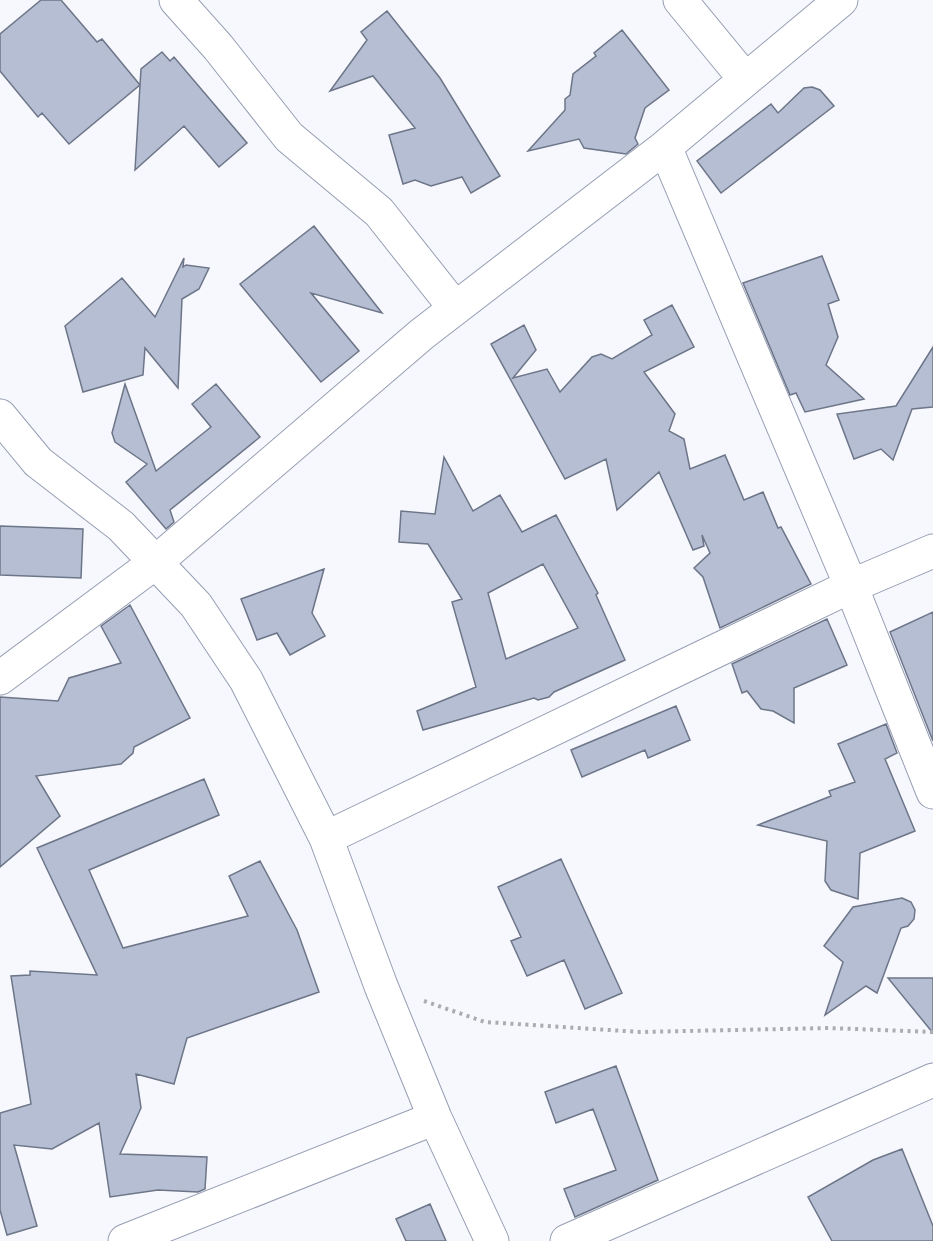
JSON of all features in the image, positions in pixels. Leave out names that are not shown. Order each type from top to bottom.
[{"type":"street","points":[[176,0],[218,47],[289,137],[379,212],[455,308]]},
{"type":"street","points":[[680,0],[745,79]]},
{"type":"street","points":[[0,678],[156,562],[422,334],[665,147],[840,0]]},
{"type":"street","points":[[665,147],[851,586],[933,792]]},
{"type":"street","points":[[0,416],[38,462],[122,526],[156,562],[196,605],[246,680],[326,838],[381,986],[435,1118],[492,1241]]},
{"type":"street","points":[[326,838],[851,586],[933,551]]},
{"type":"street","points":[[567,1241],[933,1080]]},
{"type":"street","points":[[125,1241],[435,1118]]},
{"type":"path","points":[[381,986],[485,1022],[640,1032],[829,1028],[933,1032]]},
{"type":"building","points":[[41,0],[61,0],[97,42],[102,39],[140,85],[69,144],[42,113],[38,117],[0,71],[0,34]]},
{"type":"building","points":[[387,11],[440,78],[500,176],[471,193],[462,177],[431,186],[415,180],[403,184],[389,135],[415,128],[373,76],[330,91],[367,40],[361,32]]},
{"type":"building","points":[[622,30],[669,90],[645,108],[635,138],[638,144],[626,154],[584,148],[579,139],[528,151],[565,110],[565,99],[570,95],[573,74],[596,56],[594,53]]},
{"type":"building","points":[[162,52],[170,61],[174,57],[247,143],[219,167],[184,126],[135,170],[141,69]]},
{"type":"building","points":[[812,87],[820,90],[834,106],[721,193],[697,161],[771,104],[778,113],[804,88]]},
{"type":"building","points":[[314,226],[382,313],[311,293],[359,351],[321,382],[240,284]]},
{"type":"building","points":[[822,256],[839,300],[828,304],[838,337],[826,365],[864,399],[805,412],[796,393],[790,395],[743,283]]},
{"type":"building","points":[[184,258],[183,267],[186,265],[209,268],[199,289],[182,299],[178,388],[145,348],[143,375],[83,392],[65,326],[122,278],[155,317]]},
{"type":"building","points":[[672,305],[694,347],[644,372],[675,414],[669,431],[684,439],[690,469],[725,455],[744,500],[763,492],[778,528],[781,527],[811,584],[720,628],[703,577],[694,568],[710,553],[702,535],[704,546],[693,550],[659,472],[617,510],[606,459],[565,479],[491,344],[524,325],[536,350],[513,378],[547,369],[560,392],[592,357],[601,354],[612,359],[652,335],[644,320]]},
{"type":"building","points":[[933,347],[933,407],[912,409],[893,460],[881,449],[854,459],[837,414],[896,406]]},
{"type":"building","points":[[125,384],[156,471],[211,427],[192,404],[216,384],[260,437],[170,510],[174,522],[166,529],[126,482],[147,464],[115,442],[112,433]]},
{"type":"building","points":[[444,457],[473,511],[500,495],[522,532],[556,515],[598,593],[596,595],[625,660],[554,692],[549,697],[538,700],[534,698],[423,730],[417,711],[476,687],[452,602],[462,599],[428,544],[399,542],[401,511],[435,514]],"holes":[[[543,564],[578,628],[506,659],[488,593]]]},
{"type":"building","points":[[0,526],[83,529],[81,578],[0,575]]},
{"type":"building","points":[[324,569],[312,613],[325,636],[290,655],[277,633],[257,640],[241,599]]},
{"type":"building","points":[[130,605],[190,718],[134,747],[133,753],[121,764],[36,776],[60,816],[0,867],[0,697],[58,701],[69,678],[121,663],[101,626]]},
{"type":"building","points":[[933,612],[933,741],[890,632]]},
{"type":"building","points":[[827,619],[847,665],[794,688],[794,723],[773,711],[761,709],[747,691],[742,693],[732,664]]},
{"type":"building","points":[[676,706],[690,740],[648,758],[645,750],[582,777],[571,750]]},
{"type":"building","points":[[886,724],[897,753],[885,759],[915,831],[860,853],[858,899],[831,890],[825,881],[827,841],[758,825],[831,796],[829,791],[855,782],[838,744]]},
{"type":"building","points":[[204,779],[219,815],[89,870],[123,948],[248,916],[229,876],[260,861],[297,930],[319,992],[187,1038],[174,1084],[136,1074],[141,1108],[120,1154],[207,1157],[205,1189],[198,1192],[158,1190],[110,1197],[99,1123],[52,1149],[14,1145],[37,1226],[7,1235],[0,1210],[0,1113],[31,1104],[11,976],[30,975],[30,971],[97,975],[37,848]]},
{"type":"building","points":[[561,859],[622,993],[585,1009],[564,960],[527,976],[511,941],[521,937],[498,887]]},
{"type":"building","points":[[902,898],[911,902],[915,910],[914,919],[908,926],[901,928],[877,993],[866,986],[825,1015],[843,962],[824,946],[853,907]]},
{"type":"building","points":[[888,978],[933,978],[933,1033]]},
{"type":"building","points":[[616,1066],[658,1180],[575,1217],[564,1189],[616,1170],[593,1109],[556,1123],[545,1092]]},
{"type":"building","points":[[902,1149],[933,1226],[933,1241],[832,1241],[808,1197],[873,1160]]},
{"type":"building","points":[[430,1204],[446,1241],[406,1241],[396,1219]]}]
